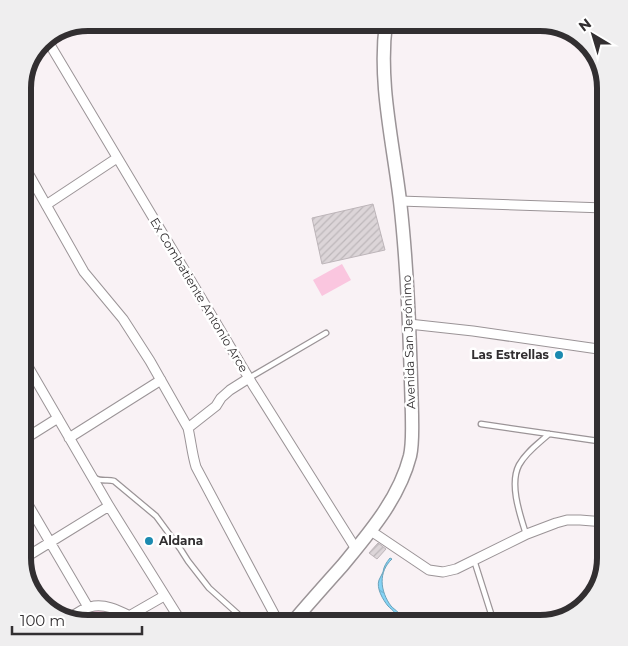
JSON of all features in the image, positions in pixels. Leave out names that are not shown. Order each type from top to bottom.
[{"type":"street","name":"Avenida San Jerónimo","points":[[300,615],[371,531],[388,507],[398,488],[410,455],[412,415],[406,262],[384,66],[385,31]]},
{"type":"street","name":"Ex Combatiente Antonio Arce","points":[[50,46],[250,378],[356,549]]},
{"type":"street","points":[[46,204],[117,158]]},
{"type":"street","points":[[31,178],[84,272],[123,319],[188,428],[196,467],[274,615]]},
{"type":"street","points":[[400,201],[597,208]]},
{"type":"street","points":[[409,324],[597,349]]},
{"type":"street","points":[[31,372],[109,506],[176,615]]},
{"type":"street","points":[[188,428],[211,411],[230,390],[250,378]]},
{"type":"street","points":[[70,438],[161,380]]},
{"type":"street","points":[[31,434],[58,418]]},
{"type":"street","points":[[31,554],[109,506]]},
{"type":"street","points":[[31,511],[88,607]]},
{"type":"street","points":[[371,531],[429,570],[443,572],[456,569],[527,534],[556,523],[567,520],[597,521]]},
{"type":"street","points":[[132,615],[164,596]]},
{"type":"street","points":[[76,614],[88,607],[100,606],[119,610],[128,615]]},
{"type":"lane","points":[[250,378],[326,333]]},
{"type":"lane","points":[[481,424],[597,441]]},
{"type":"lane","points":[[527,534],[517,501],[516,473],[529,452],[549,434]]},
{"type":"lane","points":[[92,476],[97,480],[114,481],[156,516],[209,588],[238,615]]},
{"type":"lane","points":[[474,560],[491,615]]},
{"type":"green space","points":[[342,264],[351,280],[322,296],[313,280]]},
{"type":"green space","points":[[102,610],[118,615],[83,615]]},
{"type":"water","points":[[390,558],[392,559],[384,570],[382,582],[387,600],[400,615],[397,615],[388,606],[380,594],[378,583],[385,565]]},
{"type":"building","points":[[373,204],[385,250],[322,264],[312,218]]},
{"type":"building","points":[[378,543],[386,549],[377,559],[369,553]]},
{"type":"place","name":"Las Estrellas","points":[[559,355]]},
{"type":"place","name":"Aldana","points":[[149,541]]}]
